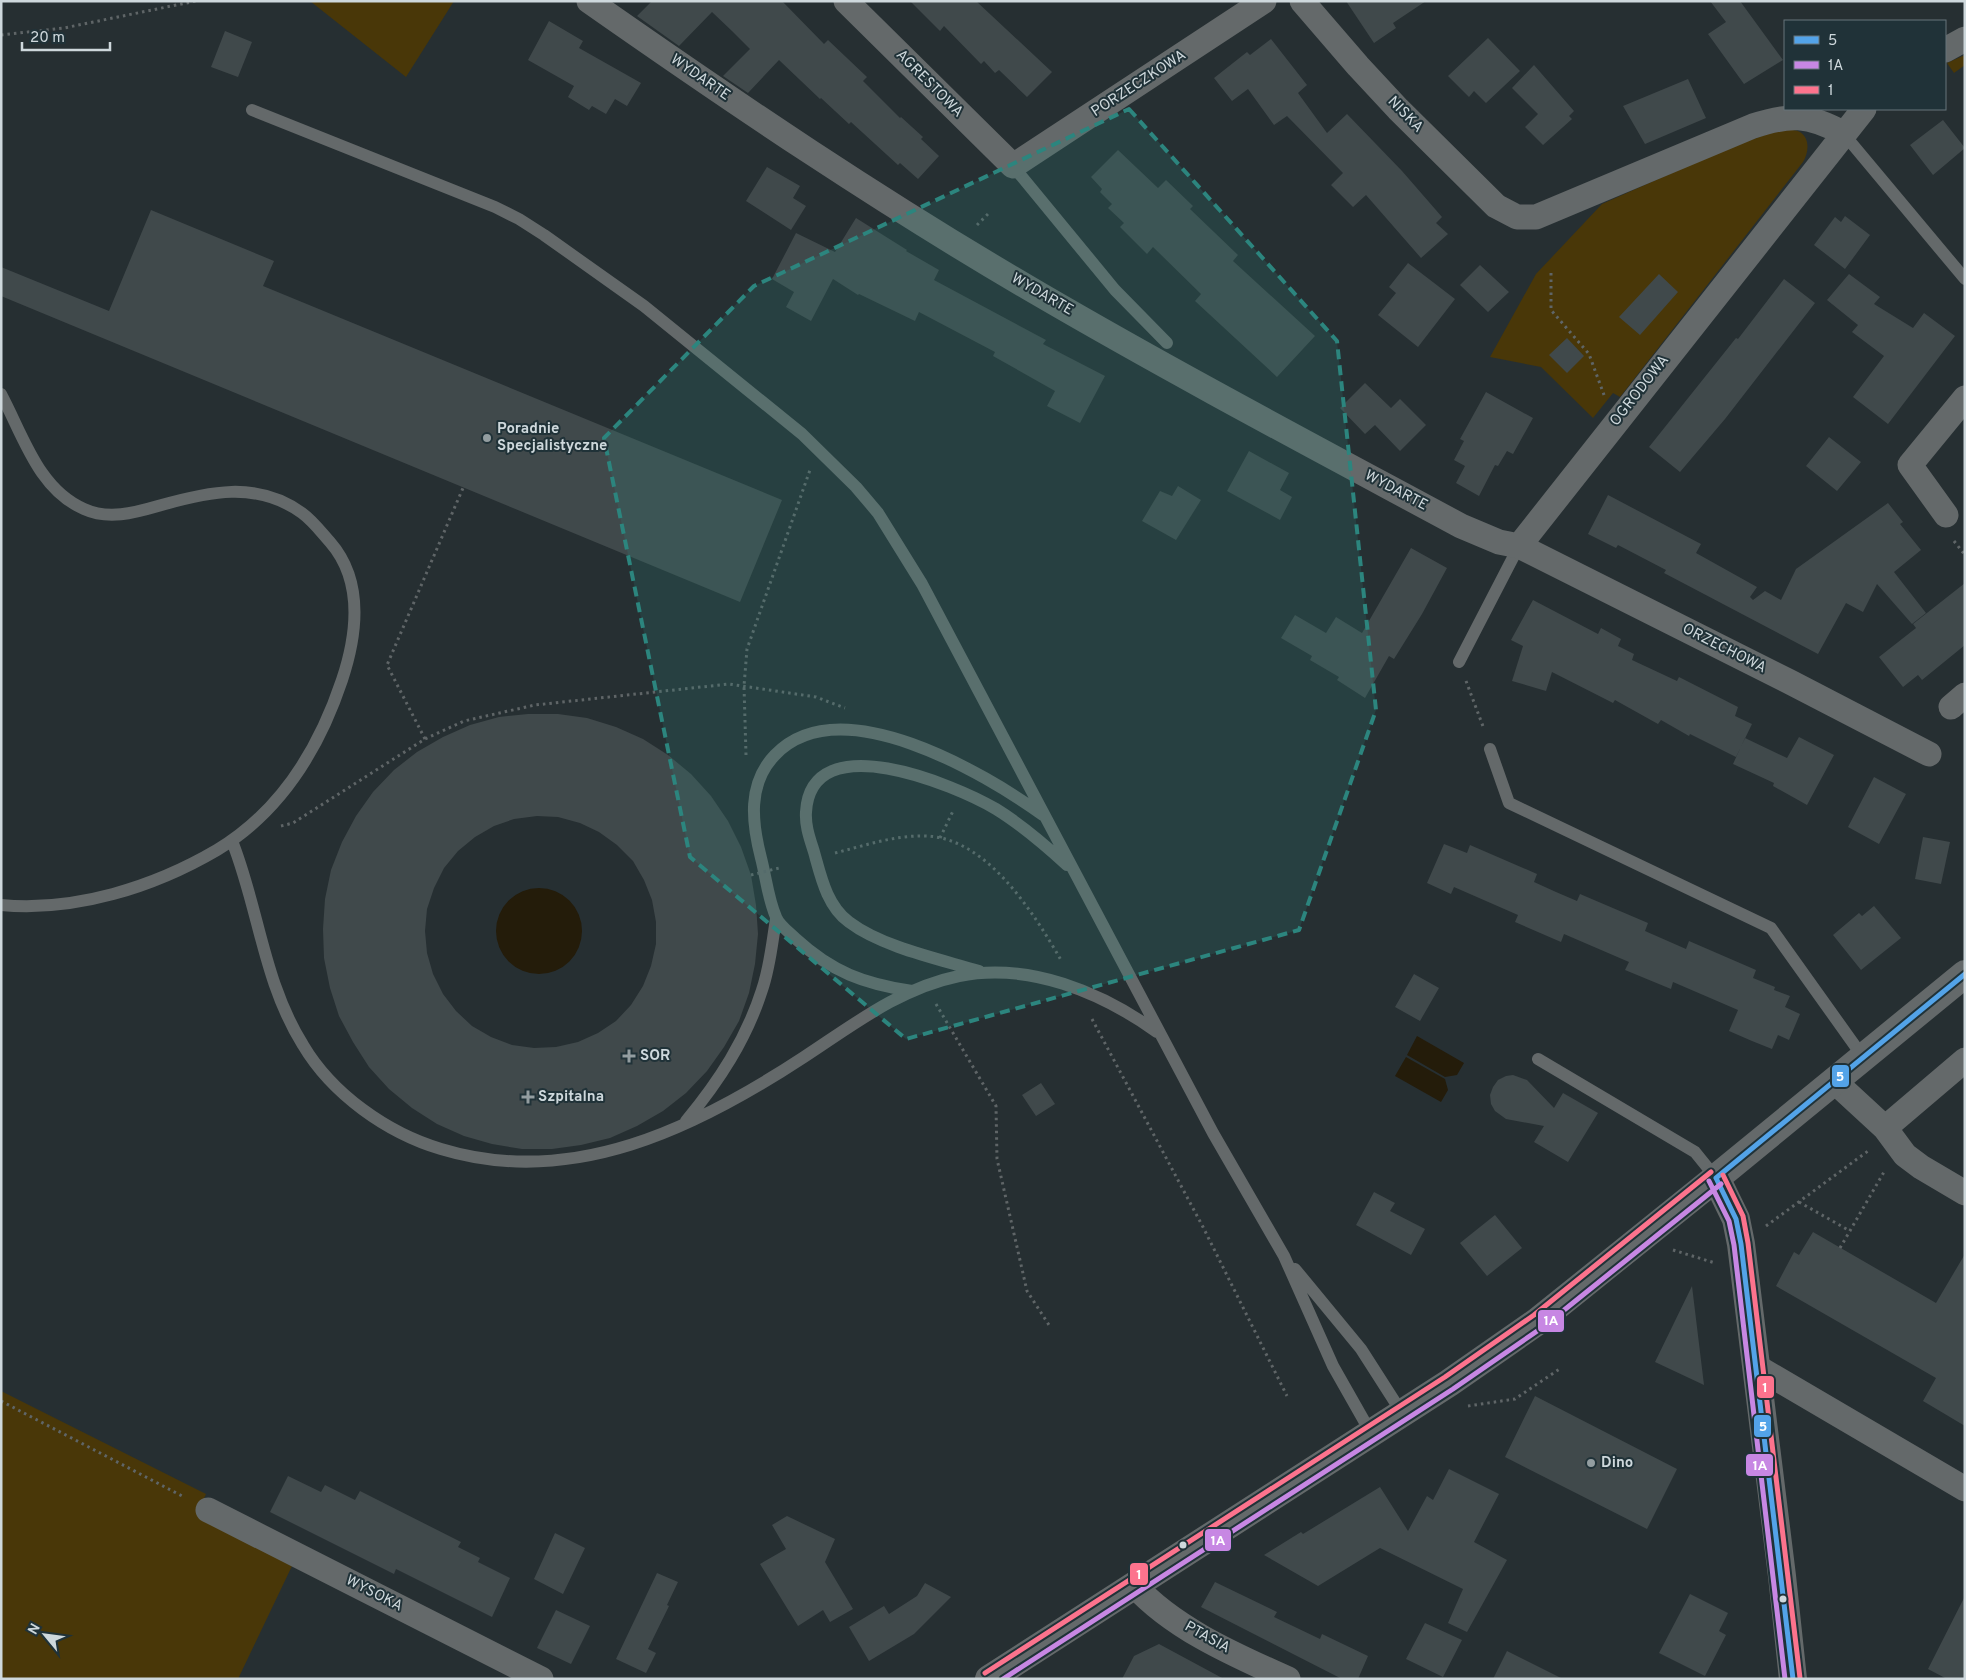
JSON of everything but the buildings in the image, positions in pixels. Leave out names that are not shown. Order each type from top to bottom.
[{"type":"street","name":"WYDARTE","points":[[588,1],[771,127],[927,227],[1037,293],[1154,360],[1461,526],[1499,542],[1519,546]]},
{"type":"street","name":"AGRESTOWA","points":[[846,1],[1013,166]]},
{"type":"street","name":"PORZECZKOWA","points":[[1013,166],[1264,1]]},
{"type":"street","name":"NISKA","points":[[1302,1],[1358,66],[1496,206],[1517,217],[1536,216],[1775,118],[1793,116],[1812,119],[1843,133]]},
{"type":"street","points":[[1946,49],[1965,39]]},
{"type":"street","name":"OGRODOWA","points":[[1519,546],[1843,133],[1863,110]]},
{"type":"street","points":[[1946,515],[1910,465],[1965,398]]},
{"type":"street","name":"ORZECHOWA","points":[[1519,546],[1929,754]]},
{"type":"street","points":[[989,1679],[1506,1345],[1716,1178],[1965,974]]},
{"type":"street","points":[[1885,1128],[1965,1060]]},
{"type":"street","points":[[1834,1082],[1885,1128],[1905,1155],[1921,1167],[1965,1193]]},
{"type":"street","points":[[1716,1178],[1736,1218],[1756,1367],[1793,1679]]},
{"type":"street","points":[[1756,1367],[1965,1489]]},
{"type":"street","name":"WYSOKA","points":[[208,1510],[540,1679]]},
{"type":"street","name":"PTASIA","points":[[1134,1585],[1154,1604],[1176,1620],[1212,1641],[1288,1679]]},
{"type":"lane","points":[[252,110],[495,207],[520,219],[644,306],[818,448],[878,513],[922,584],[1227,1159],[1284,1256],[1333,1366],[1371,1433]]},
{"type":"lane","points":[[1843,133],[1965,278]]},
{"type":"lane","points":[[1013,166],[1115,290],[1167,343]]},
{"type":"lane","points":[[1,394],[30,452],[48,481],[60,494],[84,509],[98,514],[127,514],[211,493],[246,492],[280,500],[304,515],[333,545],[343,560],[352,584],[354,617],[346,667],[325,725],[294,779],[268,810],[232,840],[198,861],[167,875],[106,895],[42,906],[1,905]]},
{"type":"lane","name":"OGRODOWA","points":[[1459,662],[1519,546]]},
{"type":"lane","points":[[684,1124],[711,1091],[727,1066],[752,1017],[769,963],[776,919],[755,834],[753,815],[754,795],[759,777],[781,748],[796,740],[814,734],[852,730],[890,737],[957,763],[991,780],[1046,817]]},
{"type":"lane","points":[[1490,749],[1509,804],[1771,928],[1863,1057]]},
{"type":"lane","points":[[1074,871],[1018,823],[973,797],[919,776],[872,766],[842,768],[830,772],[820,779],[812,789],[808,800],[806,812],[807,827],[826,890],[835,907],[847,921],[859,929],[899,946],[983,972],[1028,976],[1076,987],[1120,1008],[1161,1034]]},
{"type":"lane","points":[[232,840],[246,878],[272,981],[281,1004],[300,1040],[316,1064],[336,1085],[373,1117],[409,1138],[455,1154],[503,1162],[532,1162],[557,1161],[608,1151],[684,1124],[742,1096],[876,1010],[912,991],[925,985],[983,972]]},
{"type":"lane","points":[[776,919],[809,951],[839,971],[870,983],[912,991]]},
{"type":"lane","points":[[1538,1059],[1695,1152],[1716,1178]]},
{"type":"lane","points":[[1284,1256],[1361,1349],[1402,1413]]},
{"type":"path","points":[[1,35],[64,28],[196,1]]},
{"type":"path","points":[[1551,273],[1552,310],[1589,354],[1615,424]]},
{"type":"path","points":[[754,795],[747,764],[744,686],[747,649],[818,448]]},
{"type":"path","points":[[425,739],[387,664],[463,488]]},
{"type":"path","points":[[1955,542],[1965,556]]},
{"type":"path","points":[[276,828],[293,823],[425,739],[464,721],[535,704],[729,684],[816,697],[853,710]]},
{"type":"path","points":[[1469,688],[1490,749]]},
{"type":"path","points":[[751,875],[906,837],[923,836],[940,838],[956,844],[986,862],[1017,893],[1048,938],[1076,987],[1203,1227],[1287,1396]]},
{"type":"path","points":[[925,985],[996,1106],[997,1159],[1027,1291],[1049,1325]]},
{"type":"path","points":[[1764,1229],[1770,1222],[1869,1150],[1875,1154]]},
{"type":"path","points":[[1840,1248],[1879,1180]]},
{"type":"path","points":[[1799,1202],[1850,1231]]},
{"type":"path","points":[[1668,1248],[1718,1264]]},
{"type":"path","points":[[1465,1407],[1515,1399],[1560,1368]]},
{"type":"path","points":[[1,1400],[208,1510]]},
{"type":"highlighted area","points":[[1129,109],[1337,341],[1376,710],[1299,930],[906,1039],[690,857],[604,438],[754,286]]},
{"type":"shaded area","points":[[310,1],[454,1],[406,77]]},
{"type":"shaded area","points":[[1965,55],[1965,65],[1954,73],[1947,63]]},
{"type":"shaded area","points":[[1779,130],[1795,130],[1800,132],[1806,139],[1808,147],[1803,162],[1620,397],[1613,393],[1593,418],[1541,367],[1490,357],[1536,274],[1602,204],[1728,148]]},
{"type":"shaded area","points":[[539,888],[555,892],[569,901],[578,915],[582,931],[578,947],[569,961],[555,970],[539,974],[523,970],[509,961],[500,947],[496,931],[500,915],[509,901],[523,892]]},
{"type":"shaded area","points":[[1417,1036],[1464,1063],[1457,1075],[1445,1077],[1407,1055]]},
{"type":"shaded area","points":[[1406,1057],[1445,1079],[1448,1090],[1441,1102],[1395,1076]]},
{"type":"shaded area","points":[[1,1391],[206,1494],[197,1514],[292,1566],[238,1679],[1,1679]]},
{"type":"transit line","name":"5","points":[[1716,1178],[1965,974]]},
{"type":"transit line","name":"1","points":[[985,1673],[1445,1377],[1534,1315],[1711,1172]]},
{"type":"transit line","name":"1","points":[[1723,1175],[1743,1216],[1748,1243],[1800,1678]]},
{"type":"transit line","name":"5","points":[[1716,1178],[1736,1219],[1741,1244],[1793,1679]]},
{"type":"transit line","name":"1A","points":[[1709,1181],[1729,1221],[1734,1245],[1785,1679]]},
{"type":"transit line","name":"1A","points":[[1003,1679],[1453,1389],[1543,1327],[1721,1184]]},
{"type":"place","name":"Poradnie Specjalistyczne","points":[[487,438]]},
{"type":"place","name":"SOR","points":[[629,1056]]},
{"type":"place","name":"Szpitalna","points":[[528,1097]]},
{"type":"place","name":"Dino","points":[[1591,1463]]}]
